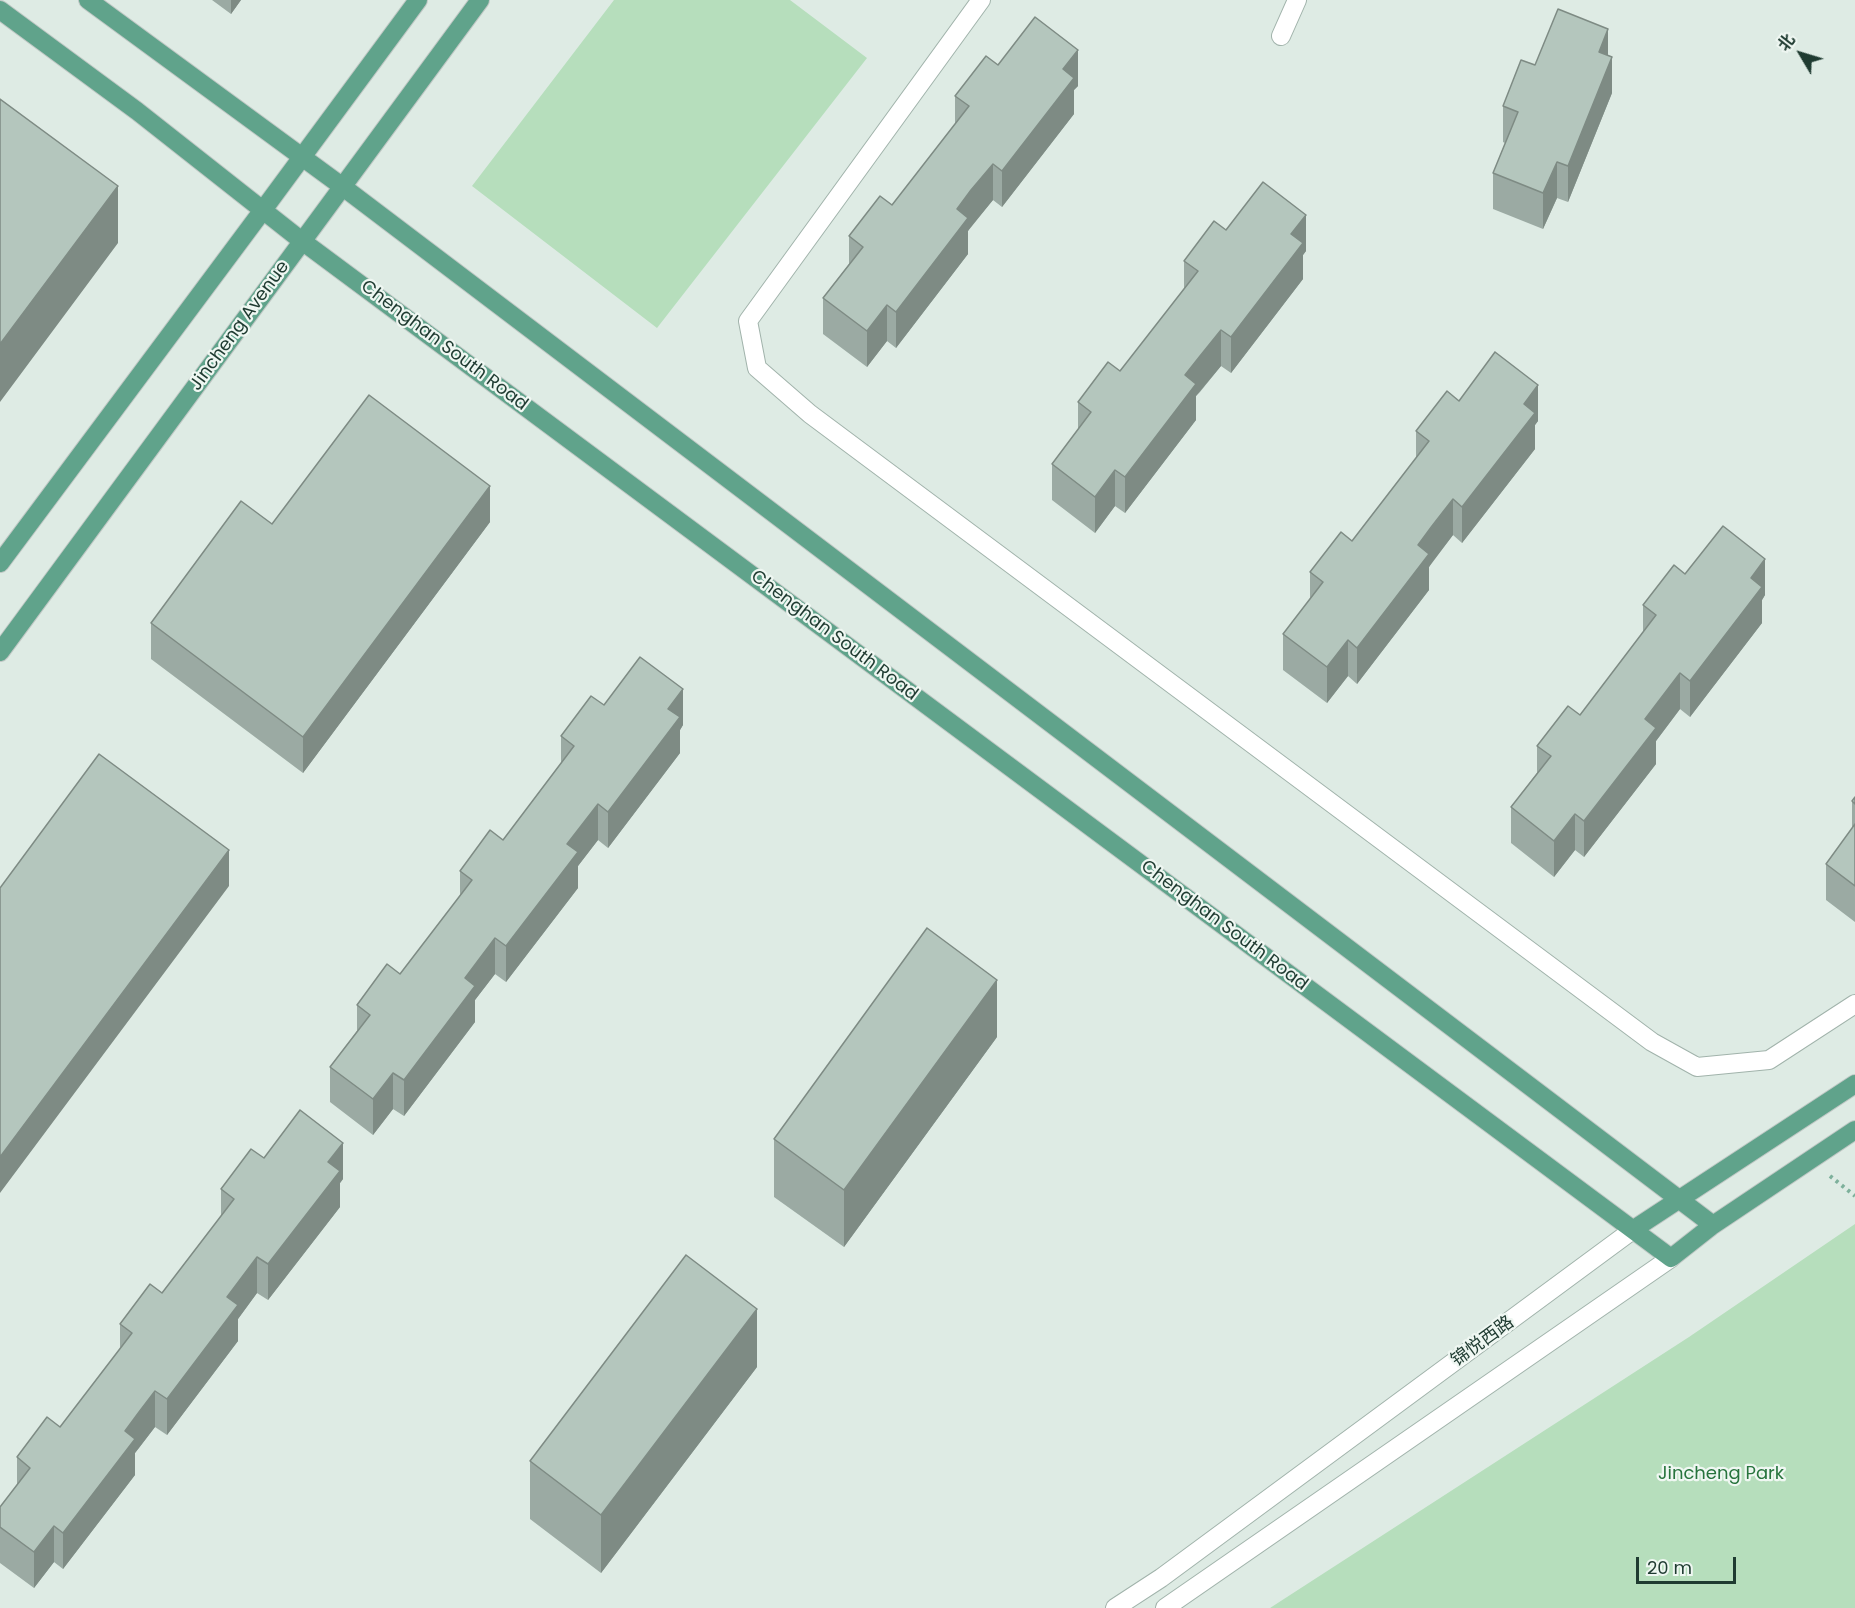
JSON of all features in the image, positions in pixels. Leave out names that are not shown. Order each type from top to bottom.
[{"type":"main road","points":[[88,0],[343,187],[1713,1225]]},
{"type":"main road","points":[[0,563],[418,0]]},
{"type":"main road","name":"Jincheng Avenue","points":[[0,652],[480,0]]},
{"type":"main road","name":"Chenghan South Road","points":[[0,10],[136,111],[302,241],[1671,1258]]},
{"type":"main road","name":"锦悦西路","points":[[1634,1229],[1855,1084]]},
{"type":"main road","name":"锦悦西路","points":[[1671,1258],[1713,1225],[1855,1130]]},
{"type":"street","points":[[981,0],[748,321],[756,368],[810,414],[1652,1042],[1697,1067],[1769,1060],[1855,1004]]},
{"type":"street","points":[[1281,36],[1297,0]]},
{"type":"street","name":"锦悦西路","points":[[1115,1608],[1199,1550],[1634,1229]]},
{"type":"street","name":"锦悦西路","points":[[1165,1608],[1671,1258]]},
{"type":"green space","points":[[614,0],[790,0],[867,58],[657,328],[472,186]]},
{"type":"green space","name":"Jincheng Park","points":[[1855,1224],[1855,1608],[1270,1608],[1689,1337]]},
{"type":"building","points":[[1558,9],[1608,29],[1599,52],[1612,57],[1568,166],[1557,162],[1543,193],[1493,173],[1518,112],[1503,106],[1521,60],[1535,65]]},
{"type":"building","points":[[1035,17],[1078,50],[1063,69],[1074,78],[1002,171],[993,164],[971,190],[957,209],[968,218],[896,312],[887,305],[867,331],[823,298],[863,247],[849,236],[880,196],[892,205],[969,106],[955,96],[986,56],[998,65]]},
{"type":"building","points":[[0,99],[118,186],[0,344]]},
{"type":"building","points":[[1263,182],[1306,215],[1291,234],[1303,243],[1231,337],[1221,330],[1185,375],[1196,384],[1125,477],[1115,470],[1095,497],[1052,464],[1091,412],[1078,402],[1108,362],[1120,371],[1198,271],[1184,261],[1214,221],[1226,230]]},
{"type":"building","points":[[1495,352],[1538,385],[1524,404],[1535,413],[1462,507],[1453,499],[1432,526],[1418,545],[1429,554],[1357,648],[1348,640],[1327,667],[1283,634],[1323,582],[1310,572],[1341,532],[1352,541],[1429,441],[1416,431],[1447,391],[1459,401]]},
{"type":"building","points":[[369,395],[490,486],[303,737],[151,623],[241,501],[272,524]]},
{"type":"building","points":[[1723,526],[1765,559],[1751,578],[1762,587],[1690,681],[1680,673],[1645,719],[1656,728],[1584,821],[1575,814],[1554,841],[1511,807],[1551,756],[1537,746],[1568,706],[1580,715],[1656,615],[1643,605],[1674,565],[1685,574]]},
{"type":"building","points":[[640,657],[683,689],[668,709],[680,717],[608,812],[598,804],[567,844],[578,852],[506,946],[495,938],[465,978],[475,986],[404,1080],[393,1073],[373,1099],[330,1067],[370,1015],[357,1005],[387,964],[400,974],[472,880],[460,871],[490,830],[503,840],[574,746],[561,736],[591,696],[604,705]]},
{"type":"building","points":[[99,754],[229,850],[0,1157],[0,888]]},
{"type":"building","points":[[1855,824],[1855,886],[1826,864]]},
{"type":"building","points":[[927,928],[997,980],[844,1190],[774,1139]]},
{"type":"building","points":[[300,1110],[343,1143],[328,1162],[340,1171],[268,1264],[257,1257],[227,1297],[238,1305],[167,1399],[155,1391],[125,1431],[135,1439],[63,1533],[54,1526],[34,1552],[0,1527],[0,1507],[30,1468],[17,1457],[47,1417],[60,1427],[132,1333],[120,1324],[150,1284],[162,1293],[234,1199],[221,1189],[251,1149],[264,1158]]},
{"type":"building","points":[[686,1255],[757,1309],[601,1515],[530,1461]]}]
